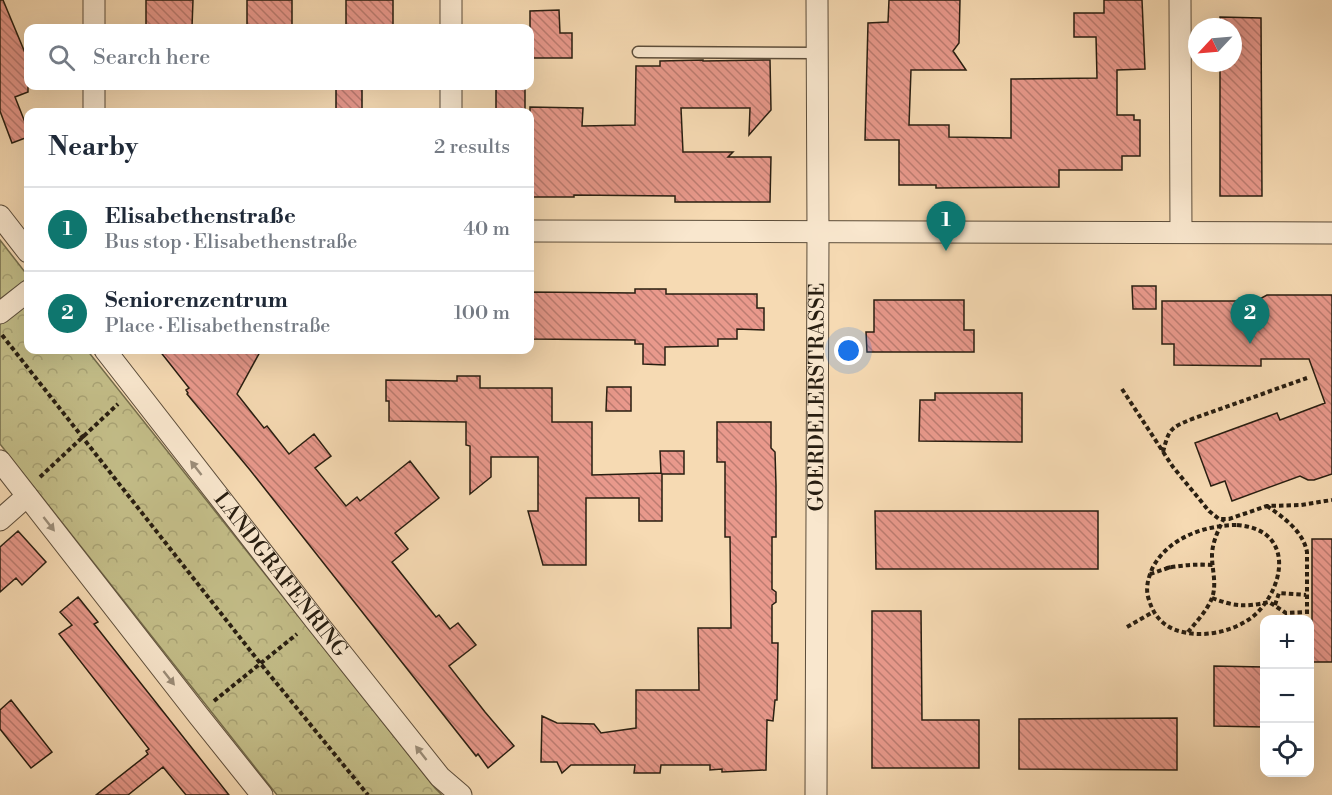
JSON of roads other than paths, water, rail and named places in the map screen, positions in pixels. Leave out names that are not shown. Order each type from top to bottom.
[{"type":"street","points":[[94,0],[94,24]]},
{"type":"street","points":[[451,0],[451,24]]},
{"type":"street","name":"GOERDELERSTRASSE","points":[[816,795],[817,0]]},
{"type":"street","points":[[1180,0],[1181,232]]},
{"type":"street","points":[[94,90],[94,108]]},
{"type":"street","points":[[451,90],[451,108]]},
{"type":"street","points":[[0,216],[24,247]]},
{"type":"street","points":[[534,231],[1332,233]]},
{"type":"street","points":[[0,313],[24,294]]},
{"type":"street","name":"LANDGRAFENRING","points":[[108,354],[432,767],[448,785],[461,795]]},
{"type":"street","points":[[0,461],[262,795]]},
{"type":"street","points":[[0,520],[26,494]]},
{"type":"lane","points":[[638,52],[817,53]]},
{"type":"place","name":"Elisabethenstraße","points":[[946,251]]},
{"type":"place","name":"Seniorenzentrum","points":[[1250,344]]}]
